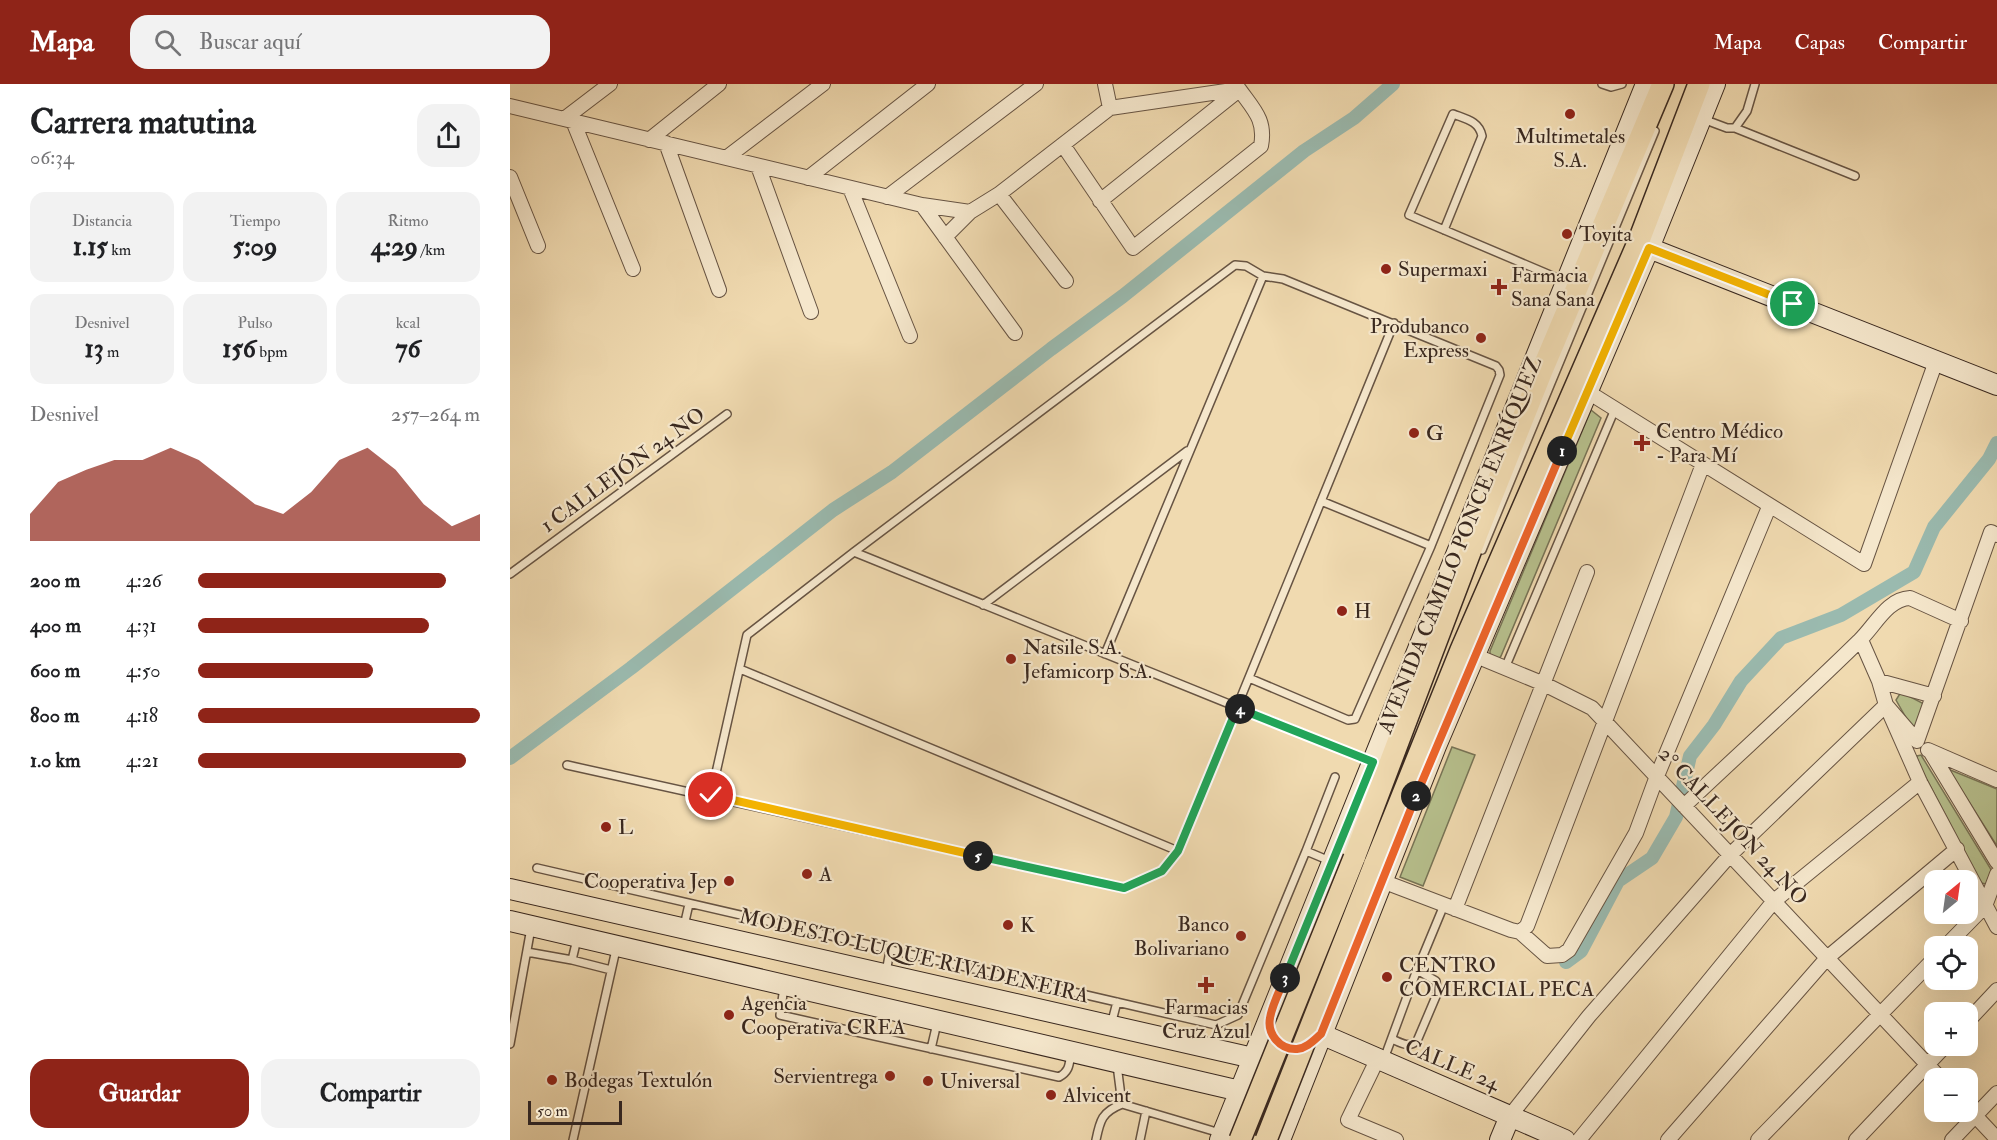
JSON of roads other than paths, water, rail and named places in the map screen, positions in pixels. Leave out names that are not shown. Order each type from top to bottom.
[{"type":"main road","name":"AVENIDA CAMILO PONCE ENRÍQUEZ","points":[[1228,1138],[1240,1091],[1253,1058],[1646,84]]},
{"type":"main road","name":"AVENIDA CAMILO PONCE ENRÍQUEZ","points":[[1228,1138],[1354,858],[1440,627],[1460,589],[1478,531],[1541,373],[1664,84]]},
{"type":"main road","name":"AVENIDA CAMILO PONCE ENRÍQUEZ","points":[[1489,622],[1588,392],[1639,243],[1699,84]]},
{"type":"main road","name":"AVENIDA CAMILO PONCE ENRÍQUEZ","points":[[1266,1140],[1453,670],[1468,653],[1584,368],[1639,243],[1701,118],[1715,84]]},
{"type":"main road","points":[[1639,243],[1997,385]]},
{"type":"main road","points":[[1566,411],[1588,392],[1584,368]]},
{"type":"main road","points":[[1460,589],[1456,555],[1478,531]]},
{"type":"main road","points":[[1280,1140],[1436,746],[1468,653],[1489,622]]},
{"type":"main road","points":[[1399,696],[1440,627]]},
{"type":"main road","name":"MODESTO LUQUE RIVADENEIRA","points":[[510,889],[1253,1058],[1305,1075]]},
{"type":"main road","points":[[510,921],[1294,1105]]},
{"type":"main road","points":[[1270,1017],[1270,1029],[1273,1035],[1286,1047],[1299,1049],[1310,1044],[1321,1034]]},
{"type":"main road","name":"CALLE 24","points":[[1321,1034],[1565,1140]]},
{"type":"main road","points":[[1500,1140],[1510,1116]]},
{"type":"street","points":[[568,120],[610,84]]},
{"type":"street","points":[[649,140],[719,84]]},
{"type":"street","points":[[726,158],[824,84]]},
{"type":"street","points":[[808,178],[928,84]]},
{"type":"street","points":[[887,197],[1036,84]]},
{"type":"street","points":[[1105,84],[1110,108]]},
{"type":"street","points":[[945,237],[970,212],[999,194],[1110,108],[1239,89]]},
{"type":"street","points":[[1063,145],[1133,248],[1261,146],[1263,133],[1261,119],[1239,89]]},
{"type":"street","points":[[1100,201],[1239,89]]},
{"type":"street","points":[[510,106],[887,197],[970,212]]},
{"type":"street","points":[[568,120],[633,269]]},
{"type":"street","points":[[666,143],[719,290]]},
{"type":"street","points":[[759,166],[811,312]]},
{"type":"street","points":[[510,177],[538,246]]},
{"type":"street","points":[[850,188],[910,336]]},
{"type":"street","points":[[999,194],[1066,281]]},
{"type":"street","points":[[922,205],[1015,333]]},
{"type":"street","points":[[1588,392],[1769,507],[1864,564],[1936,361]]},
{"type":"street","points":[[1520,932],[1527,926],[1703,464]]},
{"type":"street","points":[[1382,881],[1520,932],[1547,956],[1562,955],[1569,950],[1636,833],[1657,776],[1769,507]]},
{"type":"street","points":[[1917,741],[1991,532],[1997,535]]},
{"type":"street","points":[[1450,907],[1544,684],[1587,572]]},
{"type":"street","points":[[1684,806],[1861,640],[1893,603],[1901,598],[1910,598],[1961,621]]},
{"type":"street","points":[[1861,640],[1879,681],[1886,705],[1920,782],[1997,927]]},
{"type":"street","name":"2° CALLEJÓN 24 NO","points":[[1468,653],[1544,684],[1592,708],[1931,1068]]},
{"type":"street","points":[[1879,681],[1934,696]]},
{"type":"street","points":[[1886,705],[1917,741],[1930,751],[1997,780]]},
{"type":"street","points":[[1510,1116],[1589,1016],[1730,855],[1886,705]]},
{"type":"street","points":[[1930,751],[1997,862]]},
{"type":"street","points":[[1580,1140],[1774,901],[1920,782]]},
{"type":"street","points":[[1668,1140],[1827,958],[1957,849]]},
{"type":"street","points":[[1956,936],[1985,906],[1997,874]]},
{"type":"street","points":[[1758,1140],[1924,970]]},
{"type":"street","points":[[1978,1010],[1997,990]]},
{"type":"street","points":[[1856,1140],[1935,1056]]},
{"type":"street","points":[[1380,1061],[1348,1120],[1396,1140]]},
{"type":"street","points":[[1978,1107],[1997,1093]]},
{"type":"street","points":[[1978,1118],[1997,1139]]},
{"type":"street","points":[[1952,1140],[1965,1122]]},
{"type":"lane","points":[[1602,84],[1611,87],[1622,84]]},
{"type":"lane","points":[[1735,128],[1747,111],[1755,84]]},
{"type":"lane","points":[[1444,230],[1482,136],[1480,128],[1475,123],[1453,114],[1409,215],[1444,230],[1566,282]]},
{"type":"lane","points":[[1701,118],[1727,128],[1735,128],[1855,176]]},
{"type":"lane","name":"AVENIDA CAMILO PONCE ENRÍQUEZ","points":[[1480,554],[1656,128]]},
{"type":"lane","points":[[711,795],[747,635],[1235,265],[1246,266],[1263,276],[1283,279],[1394,323],[1496,366],[1500,375],[1431,546],[1355,718],[1348,720],[1249,678]]},
{"type":"lane","points":[[1105,654],[1263,276]]},
{"type":"lane","points":[[567,765],[1124,888],[1162,871],[1178,851],[1394,323]]},
{"type":"lane","name":"AVENIDA CAMILO PONCE ENRÍQUEZ","points":[[1468,653],[1470,613],[1594,324]]},
{"type":"lane","points":[[1504,668],[1615,409]]},
{"type":"lane","name":"1 CALLEJÓN 24 NO","points":[[510,574],[727,414]]},
{"type":"lane","points":[[982,605],[1189,450]]},
{"type":"lane","points":[[1321,501],[1431,546]]},
{"type":"lane","points":[[854,552],[1373,762]]},
{"type":"lane","points":[[740,669],[1178,851]]},
{"type":"lane","points":[[537,868],[1216,1025],[1238,1016],[1335,777]]},
{"type":"lane","points":[[1306,851],[1332,862]]},
{"type":"lane","points":[[683,929],[689,904]]},
{"type":"lane","points":[[1380,1061],[1392,1039],[1417,969],[1450,907]]},
{"type":"lane","points":[[510,1044],[531,926]]},
{"type":"lane","points":[[572,960],[577,936]]},
{"type":"lane","points":[[573,1140],[615,945]]},
{"type":"lane","points":[[886,974],[890,951]]},
{"type":"lane","points":[[527,952],[611,970]]},
{"type":"lane","points":[[1392,1039],[1407,1045],[1412,1045],[1417,1041],[1437,994],[1436,981],[1417,969]]},
{"type":"lane","points":[[784,984],[780,1014],[1059,1077],[1069,1069],[1071,1052]]},
{"type":"lane","points":[[1111,1026],[1117,1002]]},
{"type":"lane","points":[[931,1049],[937,1020]]},
{"type":"lane","points":[[1117,1062],[1122,1104]]},
{"type":"lane","points":[[1096,1140],[1105,1114],[1122,1104],[1228,1138]]},
{"type":"lane","points":[[1140,1140],[1146,1111]]},
{"type":"waterway","points":[[510,758],[631,668],[833,510],[892,472],[1123,296],[1304,151],[1354,118],[1393,84]]},
{"type":"waterway","points":[[1566,962],[1581,951],[1618,881],[1652,858],[1676,817],[1690,756],[1714,725],[1741,681],[1781,638],[1841,615],[1914,572],[1934,527],[1989,459],[1997,443]]},
{"type":"place","name":"Multimetales S.A.","points":[[1570,114]]},
{"type":"place","name":"Toyita","points":[[1567,234]]},
{"type":"place","name":"Supermaxi","points":[[1386,269]]},
{"type":"place","name":"Farmacia Sana Sana","points":[[1499,287]]},
{"type":"place","name":"Produbanco Express","points":[[1481,338]]},
{"type":"place","name":"G","points":[[1414,433]]},
{"type":"place","name":"Centro Médico - Para Mí","points":[[1642,443]]},
{"type":"place","name":"H","points":[[1342,611]]},
{"type":"place","name":"Natsile S.A. Jefamicorp S.A.","points":[[1011,659]]},
{"type":"place","name":"L","points":[[606,827]]},
{"type":"place","name":"A","points":[[807,874]]},
{"type":"place","name":"Cooperativa Jep","points":[[729,881]]},
{"type":"place","name":"K","points":[[1008,925]]},
{"type":"place","name":"Banco Bolivariano","points":[[1241,936]]},
{"type":"place","name":"CENTRO COMERCIAL PECA","points":[[1387,977]]},
{"type":"place","name":"Farmacias Cruz Azul","points":[[1206,985]]},
{"type":"place","name":"Agencia Cooperativa CREA","points":[[729,1015]]},
{"type":"place","name":"Servientrega","points":[[890,1076]]},
{"type":"place","name":"Bodegas Textulón","points":[[552,1080]]},
{"type":"place","name":"Universal","points":[[928,1081]]},
{"type":"place","name":"Alvicent","points":[[1051,1095]]}]
